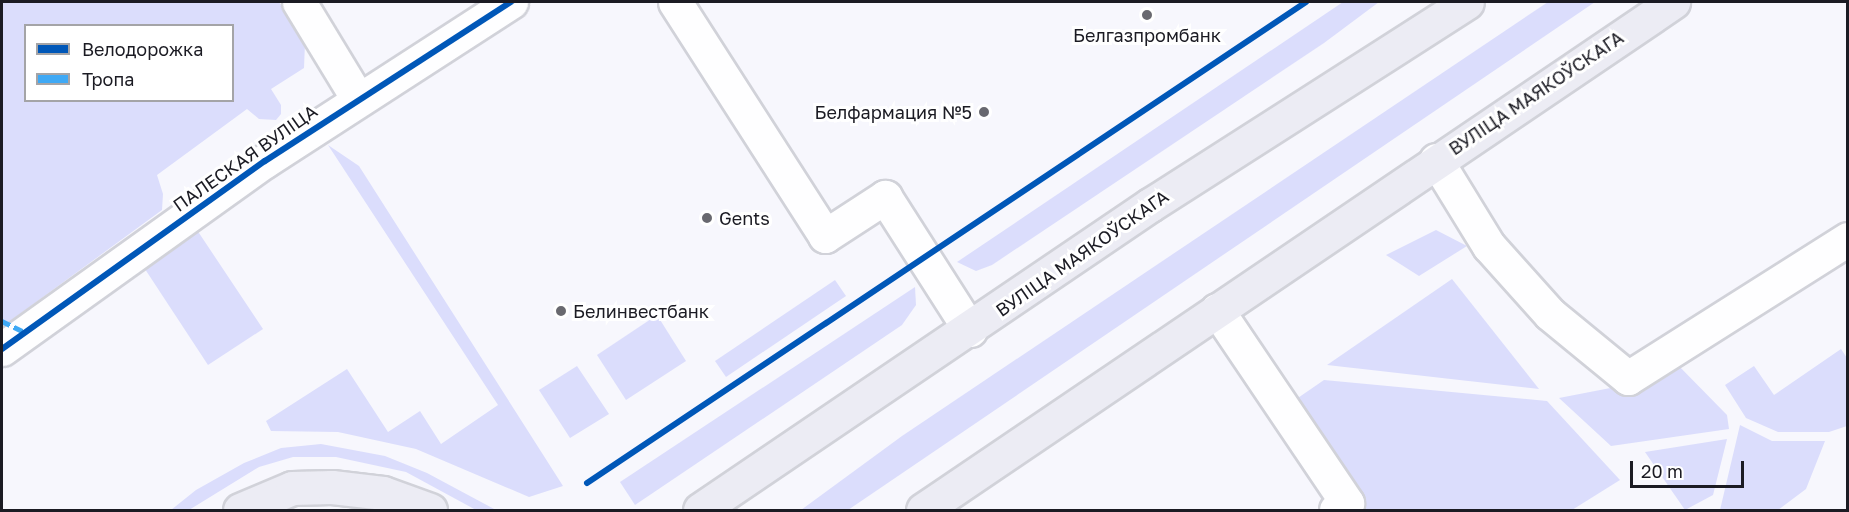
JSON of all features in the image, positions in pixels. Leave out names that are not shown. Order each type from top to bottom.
[{"type":"main road","name":"ВУЛІЦА МАЯКОЎСКАГА","points":[[700,510],[970,330],[1150,205],[1467,2]]},
{"type":"main road","name":"ВУЛІЦА МАЯКОЎСКАГА","points":[[923,510],[1436,160],[1673,2]]},
{"type":"main road","points":[[240,510],[292,488],[332,487],[383,493],[429,510]]},
{"type":"street","points":[[299,2],[358,99]]},
{"type":"street","name":"ПАЛЕСКАЯ ВУЛІЦА","points":[[2,349],[358,99],[511,2]]},
{"type":"street","points":[[675,2],[825,236],[885,196],[970,330]]},
{"type":"street","points":[[1436,160],[1489,246],[1550,315],[1629,378],[1848,239]]},
{"type":"street","points":[[1217,310],[1347,503],[1336,510]]},
{"type":"shaded area","points":[[2,2],[279,2],[305,43],[304,68],[271,89],[281,105],[281,114],[276,120],[259,119],[247,109],[157,175],[163,194],[162,210],[2,327]]},
{"type":"shaded area","points":[[1343,2],[1379,2],[1324,43],[992,265],[976,271],[957,262]]},
{"type":"shaded area","points":[[1548,2],[1595,2],[848,510],[801,510],[902,436]]},
{"type":"shaded area","points":[[328,145],[359,166],[563,486],[529,497],[416,449],[338,432],[271,431],[266,421],[347,369],[388,432],[420,411],[441,444],[498,405]]},
{"type":"shaded area","points":[[197,230],[263,329],[208,365],[141,263]]},
{"type":"shaded area","points":[[1436,230],[1467,246],[1419,276],[1386,255]]},
{"type":"shaded area","points":[[1452,279],[1539,389],[1327,365]]},
{"type":"shaded area","points":[[835,280],[846,296],[726,377],[715,361]]},
{"type":"shaded area","points":[[915,287],[916,305],[902,325],[635,505],[620,482]]},
{"type":"shaded area","points":[[657,315],[686,361],[626,400],[597,355]]},
{"type":"shaded area","points":[[1841,349],[1847,358],[1847,426],[1829,432],[1778,432],[1746,418],[1725,385],[1754,366],[1774,395]]},
{"type":"shaded area","points":[[1673,360],[1727,415],[1729,429],[1611,446],[1559,398],[1631,384]]},
{"type":"shaded area","points":[[577,366],[609,414],[570,438],[539,390]]},
{"type":"shaded area","points":[[1324,380],[1547,401],[1620,480],[1572,510],[1356,510],[1292,402]]},
{"type":"shaded area","points":[[1740,425],[1772,441],[1825,441],[1806,489],[1778,510],[1720,510]]},
{"type":"shaded area","points":[[1727,439],[1713,495],[1685,510],[1645,452]]},
{"type":"shaded area","points":[[321,444],[385,456],[427,473],[496,510],[476,510],[406,472],[336,457],[293,457],[259,467],[189,510],[171,510],[196,490],[244,463],[281,448]]},
{"type":"marked path","points":[[2,321],[25,332]]},
{"type":"cycle path","points":[[2,349],[265,161],[511,2]]},
{"type":"cycle path","points":[[587,483],[1306,2]]},
{"type":"place","name":"Белгазпромбанк","points":[[1147,15]]},
{"type":"place","name":"Белфармация №5","points":[[984,112]]},
{"type":"place","name":"Gents","points":[[707,218]]},
{"type":"place","name":"Белинвестбанк","points":[[561,311]]}]
